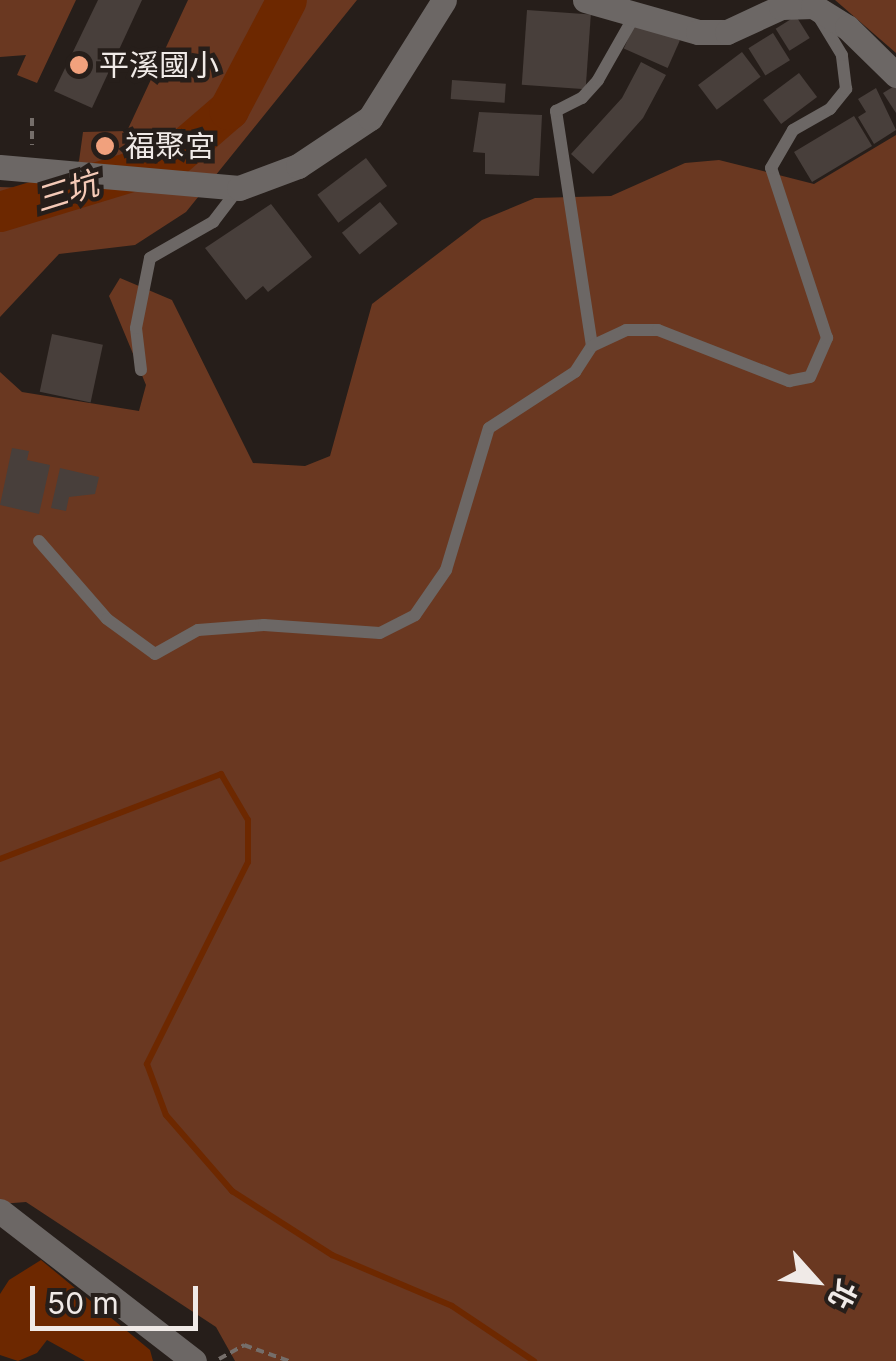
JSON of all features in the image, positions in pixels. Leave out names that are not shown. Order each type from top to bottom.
[{"type":"street","points":[[0,167],[239,188],[298,166],[370,118],[444,0]]},
{"type":"street","points":[[585,0],[698,32],[728,32],[781,7],[813,6],[847,27],[896,75]]},
{"type":"street","points":[[2,1216],[194,1361]]},
{"type":"lane","points":[[39,541],[106,620],[155,654],[198,630],[264,625],[380,633],[415,616],[446,570],[489,428],[575,372],[592,346],[626,330],[658,330],[788,381],[810,377],[819,364],[827,338],[770,168],[793,130],[830,109],[846,89],[842,55],[813,6]]},
{"type":"lane","points":[[592,346],[556,111],[582,98],[598,80],[636,13]]},
{"type":"lane","points":[[141,370],[136,328],[150,258],[213,222],[239,188]]},
{"type":"path","points":[[32,118],[36,170]]},
{"type":"path","points":[[215,1361],[244,1346],[289,1361]]},
{"type":"shaded area","points":[[0,0],[76,0],[37,83],[17,75],[26,55],[0,57]]},
{"type":"shaded area","points":[[188,0],[357,0],[186,212],[135,245],[59,254],[0,317],[0,187],[54,189],[79,161],[83,132],[127,131]]},
{"type":"shaded area","points":[[835,0],[896,0],[896,53]]},
{"type":"shaded area","points":[[896,135],[896,1361],[235,1361],[216,1327],[26,1202],[0,1204],[0,372],[22,392],[139,411],[146,385],[109,296],[120,278],[172,300],[253,463],[305,466],[330,456],[372,304],[482,220],[535,198],[611,196],[685,163],[719,160],[814,184]]},
{"type":"shaded area","points":[[41,1260],[150,1350],[153,1361],[85,1361],[47,1340],[37,1353],[18,1361],[0,1355],[0,1294],[9,1280]]},
{"type":"building","points":[[98,0],[142,0],[92,108],[54,91]]},
{"type":"building","points":[[527,10],[591,14],[586,89],[522,85]]},
{"type":"building","points":[[796,16],[810,38],[789,51],[776,29]]},
{"type":"building","points":[[636,21],[680,41],[668,68],[624,48]]},
{"type":"building","points":[[773,33],[790,60],[765,76],[748,48]]},
{"type":"building","points":[[742,52],[761,77],[717,110],[698,85]]},
{"type":"building","points":[[641,62],[666,75],[643,118],[593,174],[571,154],[622,98]]},
{"type":"building","points":[[799,73],[817,97],[781,124],[763,100]]},
{"type":"building","points":[[452,80],[506,84],[505,103],[451,99]]},
{"type":"building","points":[[896,85],[896,113],[883,93]]},
{"type":"building","points":[[876,88],[896,130],[874,144],[858,117],[866,112],[858,99]]},
{"type":"building","points":[[479,112],[542,115],[539,176],[485,174],[485,153],[473,152]]},
{"type":"building","points":[[854,116],[872,146],[812,182],[794,152]]},
{"type":"building","points":[[366,158],[387,186],[338,223],[317,195]]},
{"type":"building","points":[[380,202],[398,224],[360,255],[342,233]]},
{"type":"building","points":[[271,204],[312,257],[268,292],[263,286],[246,300],[205,248]]},
{"type":"building","points":[[52,334],[103,345],[91,403],[40,392]]},
{"type":"building","points":[[12,448],[29,451],[27,460],[50,465],[39,514],[0,505]]},
{"type":"building","points":[[60,468],[99,477],[95,494],[69,497],[66,511],[51,508]]},
{"type":"waterway","name":"三坑","points":[[0,212],[171,160],[229,110],[287,0]]},
{"type":"waterway","points":[[0,859],[221,774],[248,820],[248,862],[147,1064],[166,1115],[232,1191],[332,1255],[452,1306],[534,1361]]},
{"type":"place","name":"平溪國小","points":[[79,65]]},
{"type":"place","name":"福聚宮","points":[[105,146]]}]
